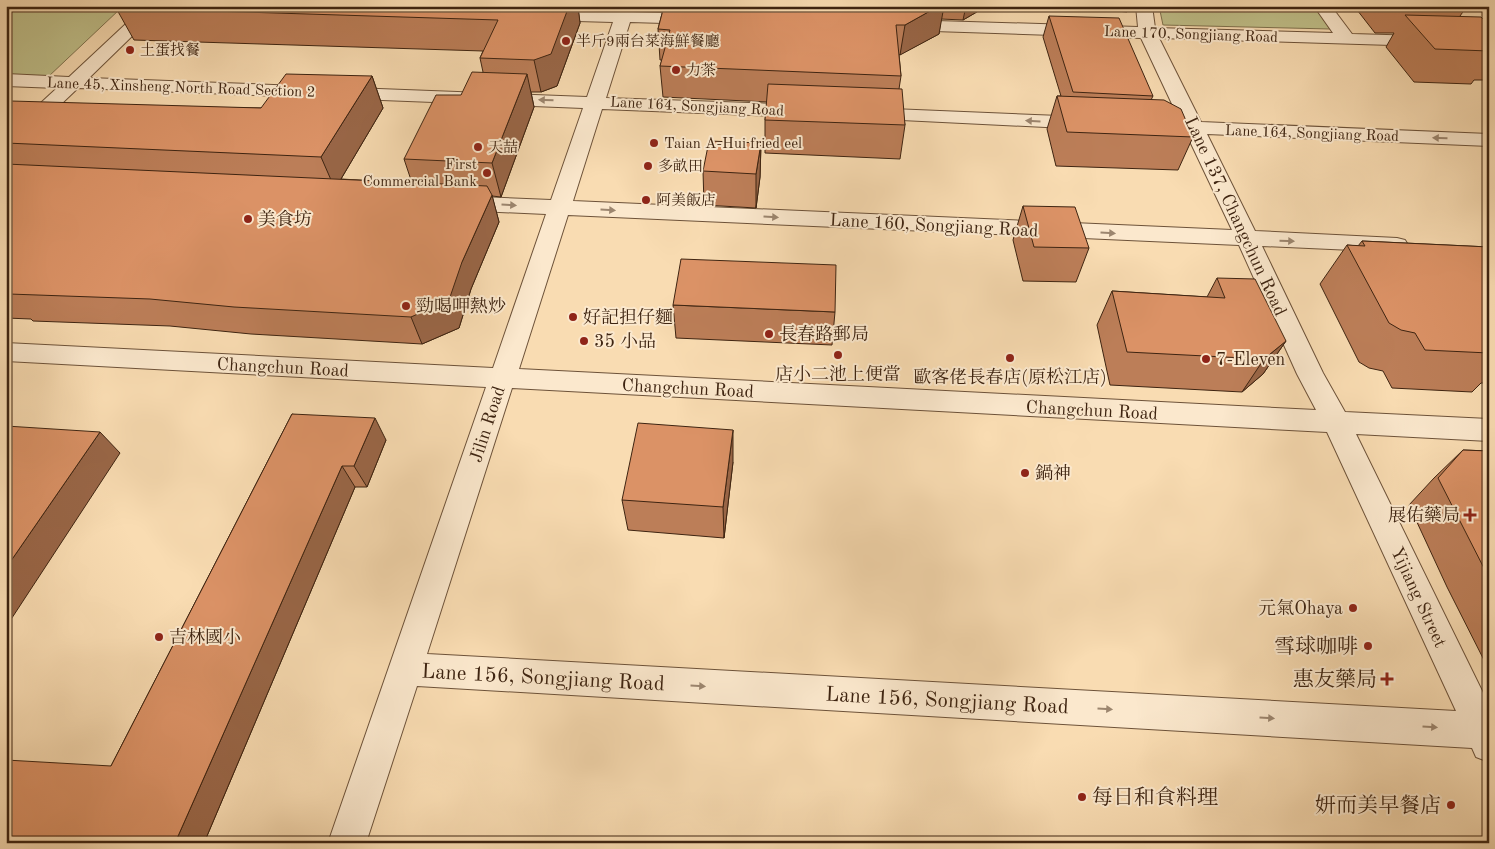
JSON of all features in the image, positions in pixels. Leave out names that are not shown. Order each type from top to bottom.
[{"type":"street","points":[[6,146],[155,6]]},
{"type":"street","name":"Lane 137, Changchun Road","points":[[1144,6],[1147,32],[1248,240],[1310,374],[1337,423]]},
{"type":"street","points":[[1322,6],[1346,38]]},
{"type":"street","points":[[522,14],[625,12],[714,20]]},
{"type":"street","name":"Jilin Road","points":[[347,843],[625,12]]},
{"type":"street","name":"Lane 170, Songjiang Road","points":[[891,25],[1489,42]]},
{"type":"street","name":"Lane 45, Xinsheng North Road Section 2","points":[[6,80],[595,102]]},
{"type":"street","name":"Lane 164, Songjiang Road","points":[[595,102],[824,112]]},
{"type":"street","points":[[854,113],[1104,124]]},
{"type":"street","name":"Lane 164, Songjiang Road","points":[[1134,125],[1489,140]]},
{"type":"street","name":"Lane 160, Songjiang Road","points":[[431,202],[1248,240],[1421,246]]},
{"type":"street","name":"Changchun Road","points":[[6,352],[1489,430]]},
{"type":"street","name":"Yijiang Street","points":[[1337,423],[1486,735]]},
{"type":"street","name":"Lane 156, Songjiang Road","points":[[405,669],[1486,735]]},
{"type":"green space","points":[[6,6],[120,9],[48,77],[6,75]]},
{"type":"green space","points":[[1159,6],[1314,6],[1330,29],[1163,25]]},
{"type":"building","points":[[118,6],[569,6],[551,54],[534,60],[480,58],[498,20],[116,8]]},
{"type":"building","points":[[664,6],[939,6],[905,25],[896,25],[901,76],[660,66],[670,30],[658,29]]},
{"type":"building","points":[[1462,6],[1465,9],[1390,7]]},
{"type":"building","points":[[1405,15],[1481,17],[1489,25],[1489,51],[1435,49]]},
{"type":"building","points":[[1049,16],[1119,18],[1153,96],[1073,92]]},
{"type":"building","points":[[472,72],[527,74],[492,163],[404,159],[436,95],[461,95]]},
{"type":"building","points":[[286,74],[372,76],[321,157],[6,143],[6,105],[11,101],[261,108]]},
{"type":"building","points":[[768,84],[902,89],[905,125],[765,120]]},
{"type":"building","points":[[1057,96],[1164,100],[1181,109],[1193,137],[1067,132]]},
{"type":"building","points":[[709,141],[761,143],[756,174],[703,171]]},
{"type":"building","points":[[6,164],[487,186],[492,195],[462,262],[449,300],[411,317],[234,307],[150,299],[9,294],[10,292],[6,292]]},
{"type":"building","points":[[1023,206],[1075,207],[1089,248],[1034,247]]},
{"type":"building","points":[[1362,241],[1489,247],[1489,353],[1425,350],[1415,333],[1401,330],[1389,323],[1347,245],[1365,246]]},
{"type":"building","points":[[681,259],[836,265],[835,312],[673,305]]},
{"type":"building","points":[[1217,278],[1255,279],[1286,341],[1264,359],[1127,352],[1112,291],[1225,298]]},
{"type":"building","points":[[292,414],[375,418],[354,466],[342,466],[175,843],[6,843],[6,760],[111,766]]},
{"type":"building","points":[[638,423],[733,430],[723,507],[622,500]]},
{"type":"building","points":[[6,426],[100,432],[6,568]]},
{"type":"building","points":[[1463,450],[1489,451],[1489,578],[1438,478]]},
{"type":"place","name":"半斤9兩台菜海鮮餐廳","points":[[566,41]]},
{"type":"place","name":"土蛋找餐","points":[[130,50]]},
{"type":"place","name":"力茶","points":[[676,70]]},
{"type":"place","name":"Taian A-Hui fried eel","points":[[654,143]]},
{"type":"place","name":"天喆","points":[[478,147]]},
{"type":"place","name":"多畝田","points":[[648,166]]},
{"type":"place","name":"First Commercial Bank","points":[[487,173]]},
{"type":"place","name":"阿美飯店","points":[[646,200]]},
{"type":"place","name":"美食坊","points":[[248,219]]},
{"type":"place","name":"勁喝呷熱炒","points":[[406,306]]},
{"type":"place","name":"好記担仔麵","points":[[573,317]]},
{"type":"place","name":"長春路郵局","points":[[769,334]]},
{"type":"place","name":"35 小品","points":[[584,341]]},
{"type":"place","name":"店小二池上便當","points":[[838,355]]},
{"type":"place","name":"歐客佬長春店(原松江店)","points":[[1010,358]]},
{"type":"place","name":"7-Eleven","points":[[1206,359]]},
{"type":"place","name":"鍋神","points":[[1025,473]]},
{"type":"place","name":"展佑藥局","points":[[1470,515]]},
{"type":"place","name":"元氣Ohaya","points":[[1353,608]]},
{"type":"place","name":"吉林國小","points":[[159,637]]},
{"type":"place","name":"雪球咖啡","points":[[1368,646]]},
{"type":"place","name":"惠友藥局","points":[[1387,679]]},
{"type":"place","name":"每日和食料理","points":[[1082,797]]},
{"type":"place","name":"妍而美早餐店","points":[[1451,805]]}]
